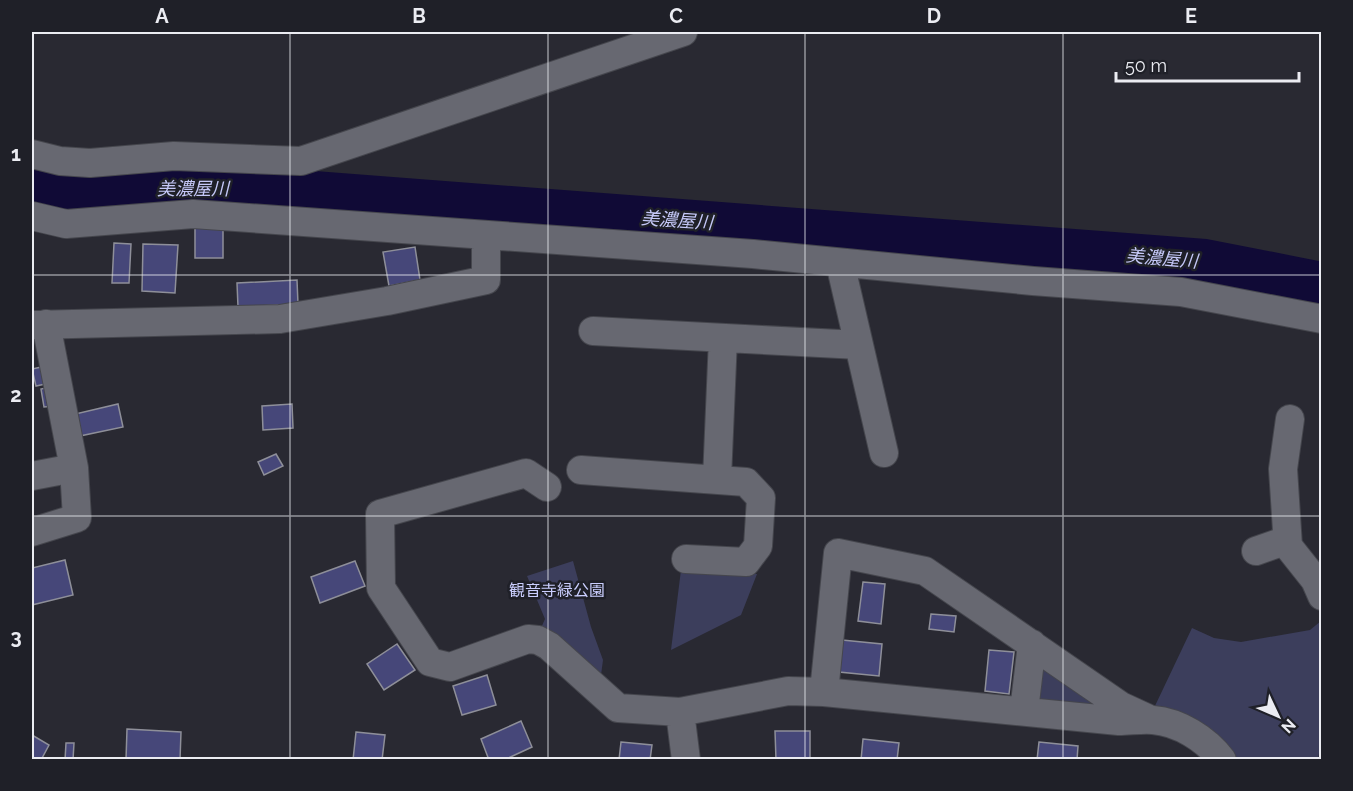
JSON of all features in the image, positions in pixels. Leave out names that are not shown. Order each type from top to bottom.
[{"type":"street","points":[[32,154],[60,161],[90,163],[174,156],[301,161],[683,32]]},
{"type":"street","points":[[32,216],[66,224],[193,214],[753,254],[1033,281],[1181,292],[1322,319]]},
{"type":"street","points":[[32,532],[77,518],[74,468],[39,325],[280,319],[387,301],[486,280],[486,235]]},
{"type":"street","points":[[840,263],[884,453]]},
{"type":"street","points":[[593,331],[859,345]]},
{"type":"street","points":[[717,479],[723,338]]},
{"type":"street","points":[[1290,419],[1283,469],[1288,546],[1315,580],[1322,596]]},
{"type":"street","points":[[32,476],[74,468]]},
{"type":"street","points":[[581,470],[746,482],[761,498],[758,546],[746,562],[686,559]]},
{"type":"street","points":[[548,487],[526,473],[380,514],[381,588],[430,662],[450,667],[528,639],[538,640],[549,646],[618,708],[680,712],[788,691],[824,692],[1119,721],[1152,720]]},
{"type":"street","points":[[1256,551],[1287,540]]},
{"type":"street","points":[[824,692],[838,553],[925,571],[1121,706],[1152,720],[1167,723],[1193,734],[1214,749],[1222,759]]},
{"type":"street","points":[[1024,711],[1032,644]]},
{"type":"street","points":[[680,712],[686,759]]},
{"type":"green space","name":"観音寺緑公園","points":[[573,561],[591,627],[603,660],[601,675],[541,628],[545,619],[527,576]]},
{"type":"green space","points":[[681,570],[757,574],[741,615],[671,650]]},
{"type":"green space","points":[[1321,621],[1322,736],[1318,759],[1232,759],[1154,708],[1192,628],[1214,638],[1241,642],[1310,630]]},
{"type":"green space","points":[[1038,659],[1097,701],[1090,708],[1042,705],[1034,695]]},
{"type":"building","points":[[195,227],[223,227],[223,258],[195,258]]},
{"type":"building","points":[[114,243],[131,244],[129,283],[112,283]]},
{"type":"building","points":[[143,244],[178,245],[175,293],[142,291]]},
{"type":"building","points":[[415,247],[420,280],[389,286],[383,252]]},
{"type":"building","points":[[297,280],[298,304],[238,307],[237,283]]},
{"type":"building","points":[[46,366],[50,383],[36,386],[32,369]]},
{"type":"building","points":[[50,387],[54,406],[44,407],[41,389]]},
{"type":"building","points":[[118,404],[123,427],[75,437],[71,415]]},
{"type":"building","points":[[292,404],[293,428],[263,430],[262,406]]},
{"type":"building","points":[[276,454],[283,466],[264,475],[258,462]]},
{"type":"building","points":[[65,560],[73,595],[32,605],[32,568]]},
{"type":"building","points":[[355,561],[365,586],[320,603],[311,577]]},
{"type":"building","points":[[863,582],[885,584],[881,624],[858,621]]},
{"type":"building","points":[[931,614],[956,616],[954,632],[929,629]]},
{"type":"building","points":[[842,640],[882,644],[879,676],[839,672]]},
{"type":"building","points":[[397,644],[415,670],[384,690],[367,664]]},
{"type":"building","points":[[989,650],[1014,652],[1009,694],[985,691]]},
{"type":"building","points":[[487,675],[496,705],[462,715],[453,686]]},
{"type":"building","points":[[521,721],[532,747],[504,760],[489,760],[481,739]]},
{"type":"building","points":[[127,729],[181,732],[180,760],[126,760]]},
{"type":"building","points":[[775,731],[810,731],[810,760],[776,760]]},
{"type":"building","points":[[356,732],[385,735],[382,760],[353,760]]},
{"type":"building","points":[[32,735],[49,745],[41,760],[32,760]]},
{"type":"building","points":[[863,739],[899,743],[897,760],[861,760]]},
{"type":"building","points":[[621,742],[652,745],[650,760],[619,760]]},
{"type":"building","points":[[1039,742],[1078,746],[1077,760],[1037,760]]},
{"type":"building","points":[[66,743],[74,743],[73,760],[65,760]]},
{"type":"waterway","name":"美濃屋川","points":[[32,185],[65,192],[191,186],[314,193],[1205,261],[1322,284]]}]
